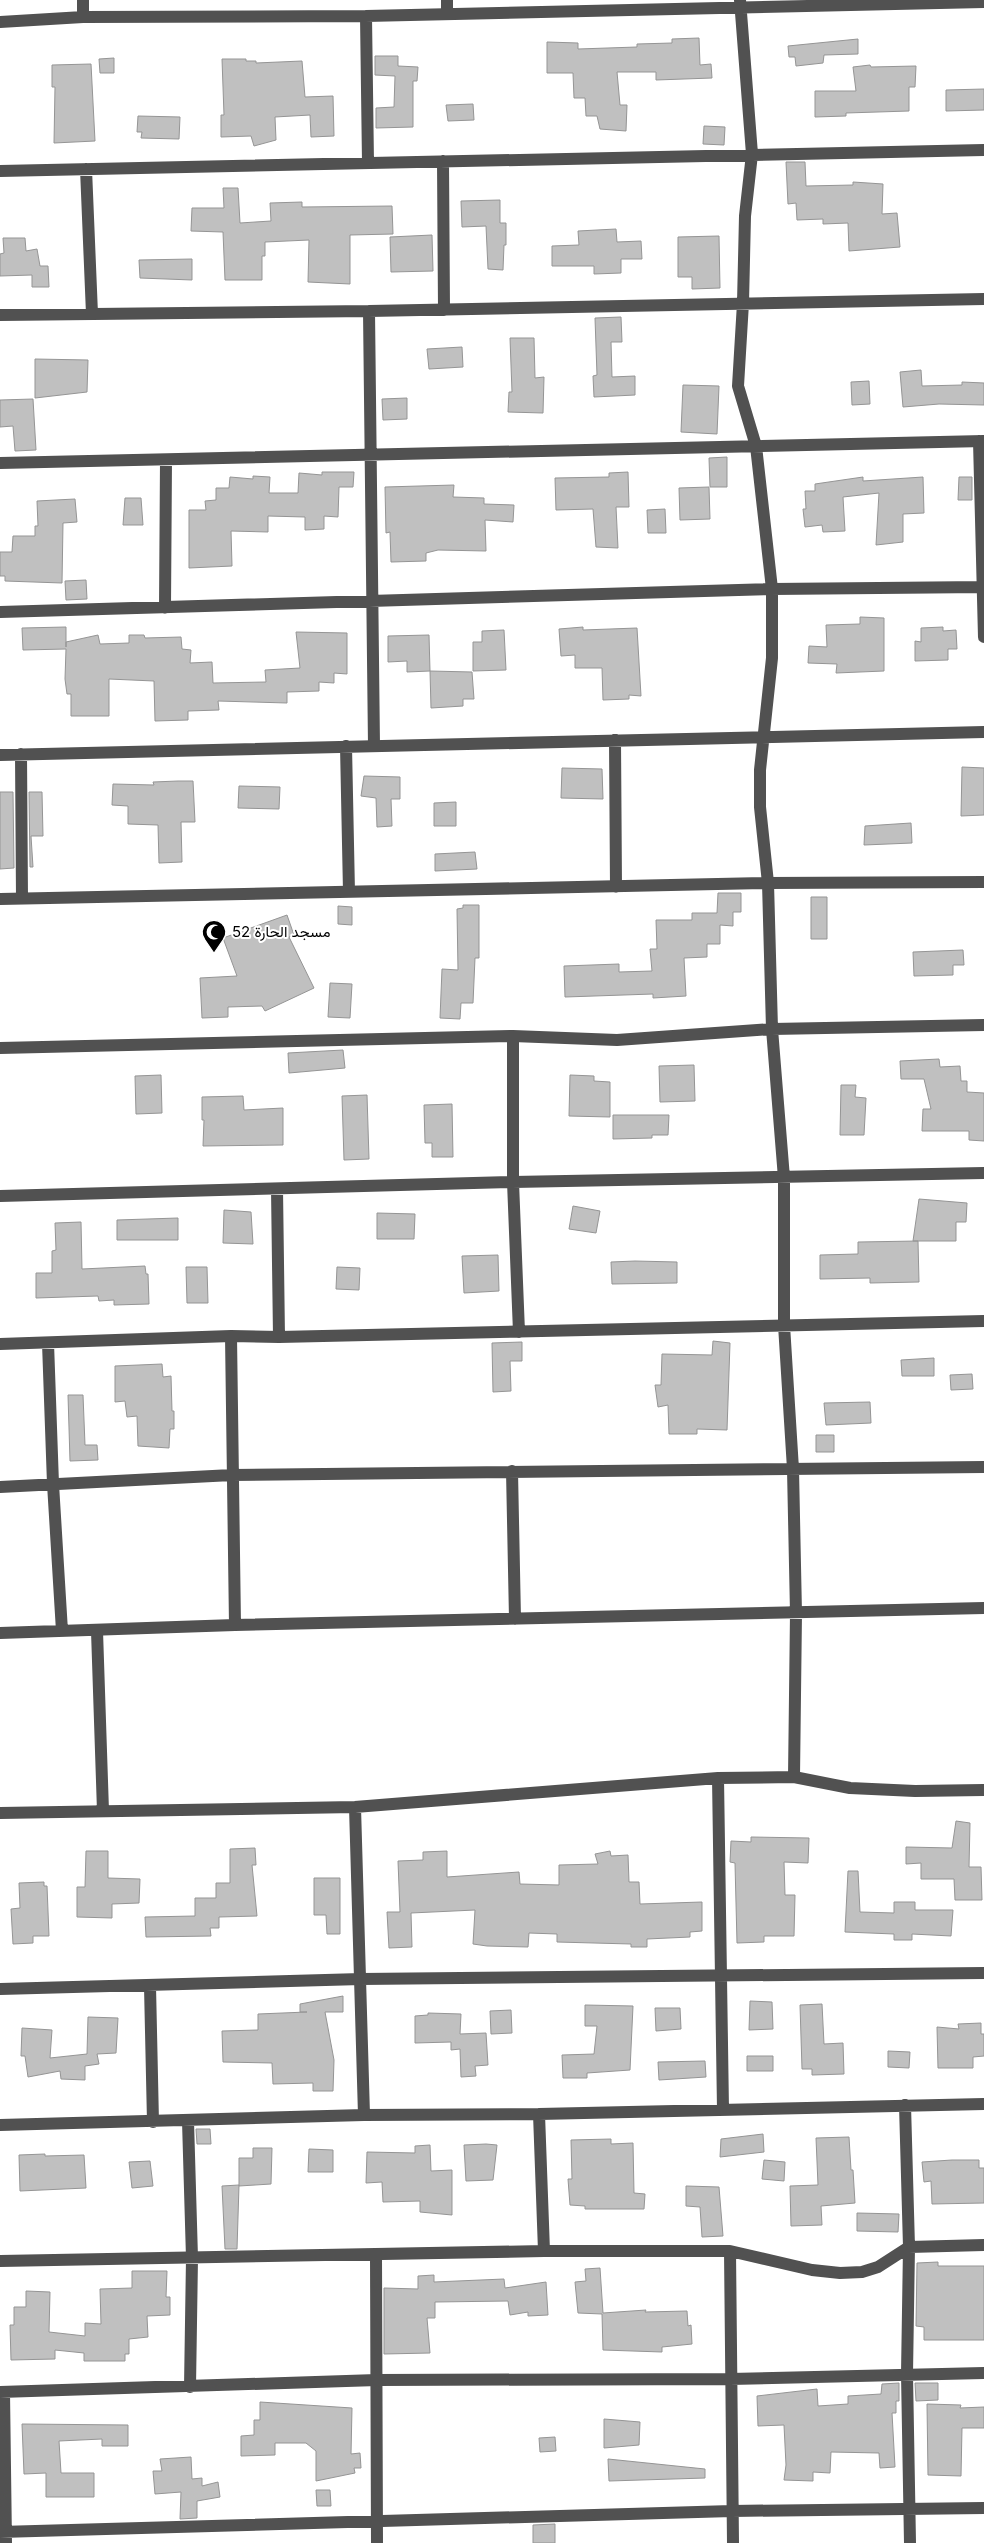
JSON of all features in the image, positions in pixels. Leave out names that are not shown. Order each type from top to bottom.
[{"type":"street","points":[[83,0],[84,17]]},
{"type":"street","points":[[446,0],[447,14]]},
{"type":"street","points":[[0,22],[84,17],[447,14],[556,6],[984,2]]},
{"type":"street","points":[[740,4],[747,71],[752,154],[745,216],[743,303],[738,386],[756,446],[772,588],[772,658],[760,770],[760,807],[768,883],[772,1029],[784,1178],[784,1325],[793,1469],[796,1613],[794,1777]]},
{"type":"street","points":[[366,16],[368,163]]},
{"type":"street","points":[[0,172],[984,150]]},
{"type":"street","points":[[443,161],[444,310]]},
{"type":"street","points":[[86,169],[92,314]]},
{"type":"street","points":[[0,315],[444,310],[984,299]]},
{"type":"street","points":[[370,311],[374,746]]},
{"type":"street","points":[[0,463],[982,441],[984,637]]},
{"type":"street","points":[[165,608],[166,460]]},
{"type":"street","points":[[0,612],[772,588],[983,587]]},
{"type":"street","points":[[0,755],[984,732]]},
{"type":"street","points":[[615,740],[616,887]]},
{"type":"street","points":[[346,746],[349,892]]},
{"type":"street","points":[[21,754],[22,898]]},
{"type":"street","points":[[0,899],[768,883],[984,882]]},
{"type":"street","points":[[0,1048],[513,1036],[617,1040],[772,1029],[984,1025]]},
{"type":"street","points":[[513,1036],[512,1182],[519,1332]]},
{"type":"street","points":[[0,1196],[512,1182],[984,1173]]},
{"type":"street","points":[[277,1189],[279,1337]]},
{"type":"street","points":[[0,1344],[231,1336],[279,1337],[519,1332],[984,1320]]},
{"type":"street","points":[[231,1336],[235,1625]]},
{"type":"street","points":[[48,1343],[53,1484],[62,1631]]},
{"type":"street","points":[[0,1487],[232,1475],[984,1467]]},
{"type":"street","points":[[512,1471],[515,1619]]},
{"type":"street","points":[[0,1633],[235,1625],[984,1608]]},
{"type":"street","points":[[97,1631],[103,1811]]},
{"type":"street","points":[[0,1814],[355,1807],[718,1778],[794,1777],[850,1788],[915,1791],[984,1790]]},
{"type":"street","points":[[718,1778],[724,2110]]},
{"type":"street","points":[[355,1807],[364,2115]]},
{"type":"street","points":[[0,1989],[361,1979],[722,1974],[984,1973]]},
{"type":"street","points":[[150,1986],[153,2122]]},
{"type":"street","points":[[0,2125],[364,2115],[539,2114],[984,2104]]},
{"type":"street","points":[[905,2105],[909,2247],[907,2374],[910,2543]]},
{"type":"street","points":[[539,2114],[544,2251]]},
{"type":"street","points":[[188,2121],[192,2258],[190,2387]]},
{"type":"street","points":[[0,2262],[544,2251],[730,2251],[812,2270],[840,2273],[862,2272],[878,2267],[909,2247],[984,2245]]},
{"type":"street","points":[[730,2251],[733,2543]]},
{"type":"street","points":[[376,2254],[377,2543]]},
{"type":"street","points":[[984,2373],[730,2379],[377,2380],[2,2392],[4,2536],[732,2511],[984,2508]]},
{"type":"building","points":[[699,38],[700,65],[711,64],[712,78],[656,80],[656,72],[617,72],[620,105],[627,105],[626,131],[600,129],[597,116],[586,116],[585,98],[574,98],[573,73],[547,73],[547,42],[578,43],[578,49],[637,47],[637,44],[672,43],[672,39]]},
{"type":"building","points":[[858,39],[858,54],[824,55],[823,63],[796,66],[795,57],[789,57],[788,46]]},
{"type":"building","points":[[375,56],[398,56],[398,66],[418,67],[417,81],[413,81],[413,127],[376,128],[376,108],[394,107],[395,76],[375,75]]},
{"type":"building","points":[[114,58],[114,73],[100,73],[99,59]]},
{"type":"building","points":[[222,59],[246,59],[246,61],[256,61],[256,63],[302,61],[305,97],[333,96],[334,136],[311,137],[310,115],[275,117],[276,140],[254,146],[251,136],[221,137],[221,115],[224,115]]},
{"type":"building","points":[[91,64],[95,141],[54,143],[55,87],[52,87],[52,65]]},
{"type":"building","points":[[870,65],[871,67],[916,66],[915,87],[909,87],[909,111],[846,113],[846,116],[815,117],[815,91],[856,91],[853,67]]},
{"type":"building","points":[[984,89],[984,110],[946,111],[946,90]]},
{"type":"building","points":[[473,104],[474,120],[448,121],[446,105]]},
{"type":"building","points":[[138,116],[180,117],[179,139],[141,138],[142,132],[137,132]]},
{"type":"building","points":[[704,126],[725,127],[724,145],[703,144]]},
{"type":"building","points":[[786,162],[805,162],[806,186],[853,185],[853,182],[883,184],[882,214],[897,213],[900,247],[849,251],[848,223],[823,224],[823,219],[797,220],[796,203],[788,204]]},
{"type":"building","points":[[223,188],[238,188],[240,223],[271,221],[270,203],[302,202],[302,207],[392,206],[393,234],[350,235],[350,284],[308,282],[309,240],[265,242],[265,256],[262,256],[262,280],[225,280],[223,232],[191,231],[192,208],[224,208]]},
{"type":"building","points":[[500,200],[500,223],[506,223],[503,270],[488,269],[486,226],[462,227],[461,201]]},
{"type":"building","points":[[616,229],[617,242],[641,241],[642,259],[621,259],[621,273],[594,274],[594,266],[552,266],[552,246],[579,245],[578,231]]},
{"type":"building","points":[[432,235],[433,271],[391,272],[390,237]]},
{"type":"building","points":[[719,236],[720,288],[692,289],[692,277],[678,277],[678,237]]},
{"type":"building","points":[[3,238],[25,238],[26,251],[37,249],[40,266],[48,266],[49,287],[32,287],[32,275],[0,276],[0,254],[4,253]]},
{"type":"building","points":[[192,259],[192,280],[140,278],[139,260]]},
{"type":"building","points":[[621,317],[622,342],[611,342],[612,377],[635,376],[635,395],[594,397],[593,376],[597,375],[595,318]]},
{"type":"building","points":[[510,338],[534,338],[535,378],[544,377],[543,413],[508,412],[509,392],[512,392]]},
{"type":"building","points":[[462,347],[463,367],[429,369],[427,349]]},
{"type":"building","points":[[35,359],[88,360],[87,392],[35,398]]},
{"type":"building","points":[[921,370],[922,386],[962,385],[962,382],[984,383],[984,405],[939,404],[903,407],[900,372]]},
{"type":"building","points":[[869,381],[870,404],[852,405],[851,382]]},
{"type":"building","points":[[683,385],[719,386],[717,434],[681,432]]},
{"type":"building","points":[[407,398],[407,419],[383,420],[382,399]]},
{"type":"building","points":[[33,399],[36,450],[15,451],[13,426],[0,427],[0,400]]},
{"type":"building","points":[[727,457],[727,487],[710,487],[709,458]]},
{"type":"building","points":[[322,472],[354,472],[353,487],[339,487],[338,517],[324,516],[324,529],[305,530],[305,517],[268,516],[268,532],[231,531],[232,566],[189,568],[189,510],[206,510],[205,501],[216,500],[216,488],[229,488],[230,477],[253,479],[253,476],[270,477],[269,493],[298,493],[299,473],[322,475]]},
{"type":"building","points":[[628,472],[629,507],[616,507],[618,548],[596,547],[593,509],[556,510],[555,478],[609,477],[609,473]]},
{"type":"building","points":[[863,477],[863,481],[923,477],[924,513],[903,514],[903,542],[876,545],[879,493],[843,497],[845,531],[823,532],[822,525],[805,527],[803,509],[806,509],[805,491],[815,491],[815,484]]},
{"type":"building","points":[[959,477],[972,477],[972,500],[958,500]]},
{"type":"building","points":[[454,485],[453,497],[484,498],[484,504],[514,505],[513,522],[485,520],[486,551],[438,550],[426,553],[426,561],[391,562],[390,532],[386,533],[385,487]]},
{"type":"building","points":[[709,487],[710,519],[680,520],[679,488]]},
{"type":"building","points":[[125,498],[141,498],[143,525],[123,525]]},
{"type":"building","points":[[75,499],[77,522],[63,523],[62,583],[5,581],[5,576],[0,576],[0,552],[12,552],[13,536],[35,536],[35,526],[38,526],[37,501]]},
{"type":"building","points":[[665,509],[666,533],[648,533],[647,510]]},
{"type":"building","points":[[86,580],[87,599],[66,600],[65,581]]},
{"type":"building","points":[[860,617],[884,618],[884,671],[836,673],[837,664],[808,663],[809,646],[827,647],[826,625],[860,624]]},
{"type":"building","points":[[66,627],[66,642],[98,635],[100,644],[129,643],[129,635],[144,635],[145,638],[181,637],[182,649],[191,650],[190,663],[212,662],[213,683],[266,682],[265,670],[300,668],[296,632],[347,633],[347,674],[334,673],[334,683],[319,682],[319,691],[287,692],[287,703],[218,701],[219,710],[188,711],[188,720],[155,721],[154,681],[109,679],[109,716],[71,716],[71,694],[67,694],[65,679],[66,649],[23,650],[22,628]]},
{"type":"building","points":[[583,627],[583,630],[637,628],[641,696],[629,695],[629,699],[603,700],[602,668],[575,668],[575,655],[561,656],[559,629]]},
{"type":"building","points":[[943,627],[943,631],[956,630],[957,649],[948,649],[948,660],[915,661],[915,641],[921,642],[921,628]]},
{"type":"building","points":[[504,630],[506,670],[473,671],[473,642],[482,642],[482,631]]},
{"type":"building","points":[[429,635],[430,671],[407,672],[407,661],[388,662],[388,636]]},
{"type":"building","points":[[430,671],[472,672],[474,699],[463,699],[463,706],[431,708]]},
{"type":"building","points":[[962,767],[984,768],[984,815],[961,816]]},
{"type":"building","points":[[562,768],[602,769],[603,799],[561,798]]},
{"type":"building","points":[[364,776],[400,777],[400,799],[391,799],[392,826],[377,827],[376,798],[361,796]]},
{"type":"building","points":[[193,781],[195,822],[181,822],[182,862],[159,863],[158,825],[128,824],[128,806],[112,805],[113,784],[154,785],[153,782]]},
{"type":"building","points":[[239,786],[280,787],[279,809],[238,808]]},
{"type":"building","points":[[0,792],[13,792],[14,868],[0,869]]},
{"type":"building","points":[[29,792],[42,792],[43,836],[31,836],[33,867],[30,867]]},
{"type":"building","points":[[456,802],[456,826],[434,826],[434,803]]},
{"type":"building","points":[[911,823],[912,843],[864,845],[865,826]]},
{"type":"building","points":[[475,852],[477,869],[435,871],[435,854]]},
{"type":"building","points":[[718,893],[741,893],[741,912],[733,912],[733,926],[720,925],[720,944],[707,944],[707,957],[684,958],[686,996],[653,998],[653,994],[565,997],[564,966],[619,964],[619,972],[652,971],[650,949],[657,949],[656,920],[692,920],[692,913],[717,913]]},
{"type":"building","points":[[811,897],[827,897],[827,939],[811,939]]},
{"type":"building","points":[[463,905],[479,905],[479,958],[475,958],[473,1003],[461,1003],[460,1019],[440,1018],[442,969],[458,970],[457,909],[463,908]]},
{"type":"building","points":[[338,906],[352,907],[352,925],[338,924]]},
{"type":"building","points":[[287,915],[294,935],[289,937],[314,988],[265,1011],[262,1006],[228,1007],[228,1017],[202,1018],[200,978],[237,976],[223,938]]},
{"type":"building","points":[[963,950],[964,965],[953,965],[953,975],[914,976],[913,952]]},
{"type":"building","points":[[330,983],[352,984],[350,1018],[328,1017]]},
{"type":"building","points":[[343,1050],[345,1068],[289,1073],[288,1053]]},
{"type":"building","points":[[939,1059],[940,1067],[960,1066],[961,1081],[967,1081],[967,1092],[984,1093],[984,1141],[969,1140],[969,1131],[922,1131],[923,1109],[931,1109],[924,1079],[901,1079],[900,1061]]},
{"type":"building","points":[[694,1065],[695,1101],[660,1102],[659,1066]]},
{"type":"building","points":[[161,1075],[162,1113],[136,1114],[135,1076]]},
{"type":"building","points":[[570,1075],[594,1076],[594,1081],[610,1082],[610,1117],[569,1116]]},
{"type":"building","points":[[841,1085],[856,1085],[855,1097],[866,1098],[864,1135],[840,1135]]},
{"type":"building","points":[[367,1095],[369,1159],[344,1160],[342,1096]]},
{"type":"building","points":[[243,1096],[244,1110],[283,1108],[283,1145],[203,1146],[204,1120],[202,1120],[202,1097]]},
{"type":"building","points":[[452,1104],[453,1157],[432,1157],[432,1143],[425,1143],[424,1105]]},
{"type":"building","points":[[613,1115],[669,1115],[668,1135],[652,1135],[652,1138],[613,1139]]},
{"type":"building","points":[[919,1199],[967,1203],[966,1222],[956,1222],[956,1241],[913,1241]]},
{"type":"building","points":[[573,1206],[600,1211],[596,1233],[569,1229]]},
{"type":"building","points":[[224,1210],[251,1212],[253,1244],[223,1243]]},
{"type":"building","points":[[377,1213],[415,1214],[414,1239],[377,1239]]},
{"type":"building","points":[[178,1218],[178,1240],[117,1240],[117,1220]]},
{"type":"building","points":[[81,1222],[82,1269],[145,1266],[146,1274],[148,1274],[149,1304],[114,1305],[114,1300],[99,1301],[98,1296],[36,1298],[36,1273],[52,1273],[52,1251],[56,1250],[55,1223]]},
{"type":"building","points":[[918,1241],[919,1282],[870,1283],[870,1278],[820,1279],[820,1255],[858,1254],[858,1242]]},
{"type":"building","points":[[498,1255],[499,1291],[464,1293],[462,1256]]},
{"type":"building","points":[[611,1262],[677,1262],[677,1283],[612,1284]]},
{"type":"building","points":[[186,1267],[207,1267],[208,1303],[187,1303]]},
{"type":"building","points":[[337,1267],[360,1268],[359,1290],[336,1289]]},
{"type":"building","points":[[713,1341],[730,1343],[727,1430],[697,1429],[697,1434],[669,1434],[668,1405],[658,1407],[655,1385],[661,1385],[662,1354],[712,1355]]},
{"type":"building","points":[[522,1342],[522,1361],[510,1361],[511,1391],[493,1392],[492,1343]]},
{"type":"building","points":[[934,1358],[934,1376],[902,1376],[901,1360]]},
{"type":"building","points":[[162,1364],[163,1377],[171,1376],[172,1411],[174,1411],[174,1429],[170,1429],[169,1448],[138,1446],[137,1416],[127,1417],[125,1401],[115,1402],[115,1366]]},
{"type":"building","points":[[972,1374],[973,1389],[951,1390],[950,1375]]},
{"type":"building","points":[[68,1395],[83,1395],[85,1445],[97,1445],[98,1460],[70,1461]]},
{"type":"building","points":[[870,1402],[871,1423],[826,1425],[824,1403]]},
{"type":"building","points":[[816,1435],[834,1435],[834,1452],[816,1452]]},
{"type":"building","points":[[956,1821],[970,1823],[969,1867],[981,1867],[982,1900],[955,1900],[954,1879],[921,1879],[921,1863],[906,1864],[906,1847],[952,1848]]},
{"type":"building","points":[[751,1837],[809,1838],[808,1863],[784,1862],[785,1895],[795,1895],[794,1936],[764,1936],[764,1942],[737,1943],[735,1863],[730,1862],[731,1841],[751,1842]]},
{"type":"building","points":[[255,1848],[256,1865],[252,1865],[257,1916],[219,1917],[219,1928],[210,1928],[211,1936],[146,1937],[145,1917],[195,1916],[195,1898],[216,1898],[216,1883],[230,1883],[230,1849]]},
{"type":"building","points":[[86,1851],[108,1851],[108,1878],[140,1879],[139,1903],[112,1904],[112,1918],[77,1917],[77,1887],[85,1887]]},
{"type":"building","points":[[447,1851],[447,1877],[519,1872],[520,1884],[559,1885],[559,1865],[598,1864],[595,1854],[610,1851],[611,1856],[628,1855],[629,1882],[639,1882],[640,1904],[702,1902],[702,1931],[690,1932],[690,1937],[647,1939],[647,1947],[631,1947],[631,1944],[557,1942],[557,1934],[529,1933],[528,1947],[487,1946],[473,1944],[475,1910],[411,1913],[412,1947],[389,1948],[387,1912],[400,1912],[398,1861],[423,1860],[423,1852]]},
{"type":"building","points":[[848,1871],[858,1871],[860,1912],[894,1913],[894,1902],[915,1902],[915,1910],[953,1910],[951,1936],[912,1934],[912,1940],[894,1940],[894,1934],[845,1932]]},
{"type":"building","points":[[314,1878],[340,1878],[340,1934],[327,1934],[326,1915],[314,1915]]},
{"type":"building","points":[[44,1882],[44,1886],[47,1886],[49,1936],[33,1936],[33,1943],[13,1944],[11,1909],[20,1908],[19,1883]]},
{"type":"building","points":[[343,1996],[343,2012],[325,2012],[334,2060],[333,2091],[313,2091],[313,2083],[273,2084],[272,2063],[223,2062],[222,2031],[258,2030],[258,2014],[307,2012],[300,2012],[300,2004]]},
{"type":"building","points":[[750,2001],[772,2002],[773,2029],[749,2030]]},
{"type":"building","points":[[822,2004],[824,2044],[843,2043],[844,2074],[812,2075],[812,2069],[802,2069],[800,2005]]},
{"type":"building","points":[[585,2005],[633,2006],[630,2070],[587,2073],[587,2078],[563,2078],[562,2055],[594,2054],[597,2026],[585,2026]]},
{"type":"building","points":[[655,2008],[680,2008],[681,2029],[656,2031]]},
{"type":"building","points":[[511,2010],[512,2033],[491,2034],[490,2011]]},
{"type":"building","points":[[428,2013],[461,2014],[460,2034],[486,2033],[488,2065],[475,2066],[476,2076],[461,2077],[460,2049],[451,2050],[451,2042],[415,2043],[415,2016],[428,2015]]},
{"type":"building","points":[[88,2017],[118,2018],[116,2053],[97,2054],[99,2064],[85,2066],[85,2080],[61,2079],[60,2071],[28,2077],[25,2056],[21,2056],[22,2028],[52,2030],[50,2058],[87,2054]]},
{"type":"building","points":[[981,2023],[981,2034],[984,2034],[984,2056],[973,2057],[973,2068],[938,2068],[937,2027],[959,2029],[958,2024]]},
{"type":"building","points":[[888,2051],[910,2052],[909,2068],[888,2067]]},
{"type":"building","points":[[747,2056],[773,2056],[773,2071],[747,2071]]},
{"type":"building","points":[[705,2061],[706,2077],[659,2080],[658,2062]]},
{"type":"building","points":[[196,2129],[210,2129],[211,2144],[197,2144]]},
{"type":"building","points":[[763,2134],[764,2152],[720,2157],[721,2139]]},
{"type":"building","points":[[849,2137],[855,2203],[821,2206],[822,2225],[791,2226],[790,2186],[818,2185],[816,2138]]},
{"type":"building","points":[[611,2139],[611,2144],[633,2143],[634,2193],[645,2194],[644,2209],[585,2209],[585,2206],[570,2205],[568,2179],[572,2179],[571,2140]]},
{"type":"building","points":[[430,2145],[431,2171],[452,2170],[452,2215],[420,2212],[420,2201],[383,2202],[382,2182],[366,2183],[367,2152],[415,2153],[415,2146]]},
{"type":"building","points":[[464,2145],[497,2145],[493,2180],[466,2181]]},
{"type":"building","points":[[253,2148],[272,2148],[271,2184],[239,2186],[239,2158],[253,2158]]},
{"type":"building","points":[[309,2149],[333,2150],[333,2172],[308,2172]]},
{"type":"building","points":[[45,2154],[45,2156],[84,2155],[86,2188],[20,2191],[19,2155]]},
{"type":"building","points":[[764,2160],[785,2162],[784,2181],[762,2179]]},
{"type":"building","points":[[979,2160],[979,2168],[984,2168],[984,2203],[932,2204],[931,2181],[924,2182],[922,2162]]},
{"type":"building","points":[[150,2161],[153,2186],[132,2188],[129,2162]]},
{"type":"building","points":[[239,2185],[237,2249],[225,2249],[222,2186]]},
{"type":"building","points":[[686,2186],[719,2187],[723,2236],[702,2237],[700,2207],[686,2206]]},
{"type":"building","points":[[857,2213],[899,2214],[898,2232],[857,2231]]},
{"type":"building","points":[[938,2262],[938,2266],[984,2266],[984,2340],[924,2340],[924,2327],[916,2326],[917,2263]]},
{"type":"building","points":[[600,2268],[603,2313],[646,2310],[645,2312],[687,2311],[688,2326],[691,2325],[692,2344],[662,2347],[662,2352],[603,2350],[602,2314],[578,2313],[575,2282],[586,2281],[585,2269]]},
{"type":"building","points":[[132,2271],[167,2271],[166,2297],[170,2297],[170,2315],[147,2316],[148,2337],[129,2339],[129,2354],[125,2354],[125,2361],[84,2361],[84,2353],[55,2350],[55,2359],[11,2360],[10,2325],[14,2325],[14,2307],[26,2307],[26,2291],[50,2292],[49,2332],[85,2336],[85,2323],[101,2324],[100,2289],[132,2288]]},
{"type":"building","points":[[434,2275],[434,2282],[504,2279],[505,2288],[546,2282],[548,2315],[528,2316],[528,2312],[510,2315],[508,2301],[435,2302],[435,2318],[427,2318],[430,2353],[384,2354],[384,2288],[418,2289],[418,2276]]},
{"type":"building","points":[[899,2383],[899,2401],[896,2401],[896,2413],[892,2413],[895,2467],[880,2468],[879,2453],[831,2452],[830,2473],[813,2472],[813,2481],[784,2480],[786,2465],[784,2425],[758,2426],[757,2396],[817,2389],[818,2406],[848,2404],[848,2396],[881,2394],[882,2384]]},
{"type":"building","points":[[915,2383],[938,2383],[938,2400],[916,2401]]},
{"type":"building","points":[[260,2402],[352,2408],[351,2454],[360,2453],[361,2468],[354,2468],[355,2473],[316,2481],[316,2451],[306,2443],[275,2443],[275,2455],[241,2456],[241,2436],[254,2435],[254,2420],[260,2420]]},
{"type":"building","points":[[927,2404],[961,2405],[960,2408],[984,2407],[984,2428],[962,2428],[961,2476],[928,2475]]},
{"type":"building","points":[[604,2419],[640,2422],[639,2445],[604,2448]]},
{"type":"building","points":[[22,2424],[128,2425],[128,2446],[102,2446],[102,2439],[59,2441],[61,2473],[94,2473],[94,2497],[46,2497],[46,2473],[24,2474]]},
{"type":"building","points":[[555,2437],[556,2451],[540,2452],[539,2438]]},
{"type":"building","points":[[191,2457],[192,2479],[202,2478],[202,2486],[218,2482],[220,2497],[197,2501],[197,2518],[180,2519],[181,2492],[155,2494],[153,2471],[162,2471],[160,2459]]},
{"type":"building","points":[[608,2459],[705,2469],[705,2478],[609,2481]]},
{"type":"building","points":[[316,2490],[330,2490],[331,2506],[317,2506]]},
{"type":"building","points":[[555,2524],[555,2543],[533,2543],[533,2525]]},
{"type":"place","name":"مسجد الحارة 52","points":[[214,953]]}]
